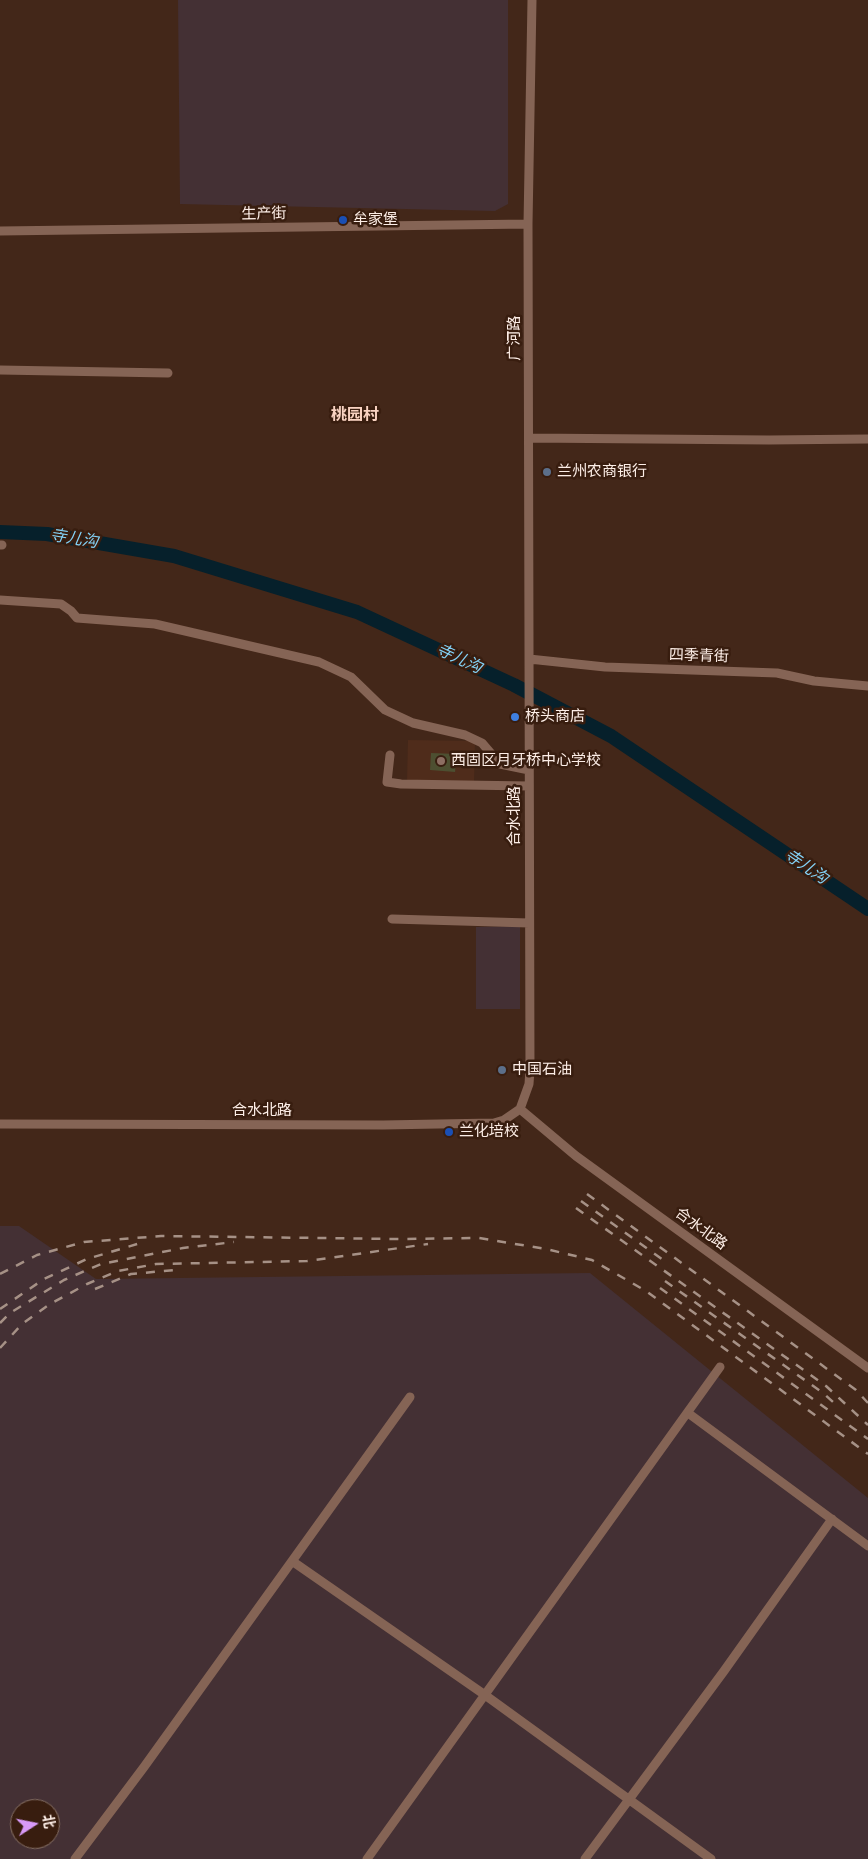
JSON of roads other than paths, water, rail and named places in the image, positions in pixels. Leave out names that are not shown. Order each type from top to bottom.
[{"type":"street","name":"广河路","points":[[529,676],[528,224],[532,0]]},
{"type":"street","name":"生产街","points":[[0,231],[528,224]]},
{"type":"street","points":[[0,370],[168,372]]},
{"type":"street","points":[[529,438],[868,439]]},
{"type":"street","points":[[0,600],[61,604],[72,611],[78,618],[155,624],[319,662],[351,677],[385,710],[413,723],[465,735],[482,744],[500,764],[529,770]]},
{"type":"street","name":"四季青街","points":[[528,659],[605,667],[777,672],[814,680],[868,686]]},
{"type":"street","name":"合水北路","points":[[0,1124],[383,1125],[494,1123],[504,1120],[520,1109],[529,1084],[530,1070],[529,676]]},
{"type":"street","points":[[390,755],[387,782],[401,784],[528,786]]},
{"type":"street","points":[[392,919],[530,922]]},
{"type":"street","name":"合水北路","points":[[520,1109],[576,1156],[868,1368]]},
{"type":"street","points":[[367,1859],[720,1367]]},
{"type":"street","points":[[75,1859],[149,1760],[410,1397]]},
{"type":"street","points":[[688,1413],[868,1546]]},
{"type":"street","points":[[585,1859],[724,1671],[832,1519]]},
{"type":"street","points":[[292,1560],[485,1695],[711,1859]]},
{"type":"waterway","name":"寺儿沟","points":[[0,532],[47,534],[174,556],[357,612],[514,685],[611,736],[868,909]]},
{"type":"railway","points":[[587,1194],[856,1390],[868,1403]]},
{"type":"railway","points":[[581,1201],[666,1262]]},
{"type":"railway","points":[[576,1208],[826,1386],[868,1425]]},
{"type":"railway","points":[[0,1274],[37,1255],[84,1242],[161,1236],[399,1239],[479,1238],[546,1249],[592,1260],[646,1291],[868,1454]]},
{"type":"railway","points":[[0,1309],[44,1279],[87,1259],[144,1242]]},
{"type":"railway","points":[[0,1323],[10,1313],[64,1280],[101,1264],[183,1248],[234,1242]]},
{"type":"railway","points":[[0,1348],[22,1324],[50,1304],[87,1284],[118,1271],[156,1264],[307,1261],[428,1244]]},
{"type":"railway","points":[[95,1289],[131,1274],[175,1270]]},
{"type":"railway","points":[[665,1281],[833,1402]]},
{"type":"railway","points":[[660,1288],[868,1439]]},
{"type":"place","name":"牟家堡","points":[[343,220]]},
{"type":"place","name":"兰州农商银行","points":[[547,472]]},
{"type":"place","name":"桥头商店","points":[[515,717]]},
{"type":"place","name":"西固区月牙桥中心学校","points":[[441,761]]},
{"type":"place","name":"中国石油","points":[[502,1070]]},
{"type":"place","name":"兰化培校","points":[[449,1132]]},
{"type":"district","name":"桃园村","points":[[355,415]]}]
